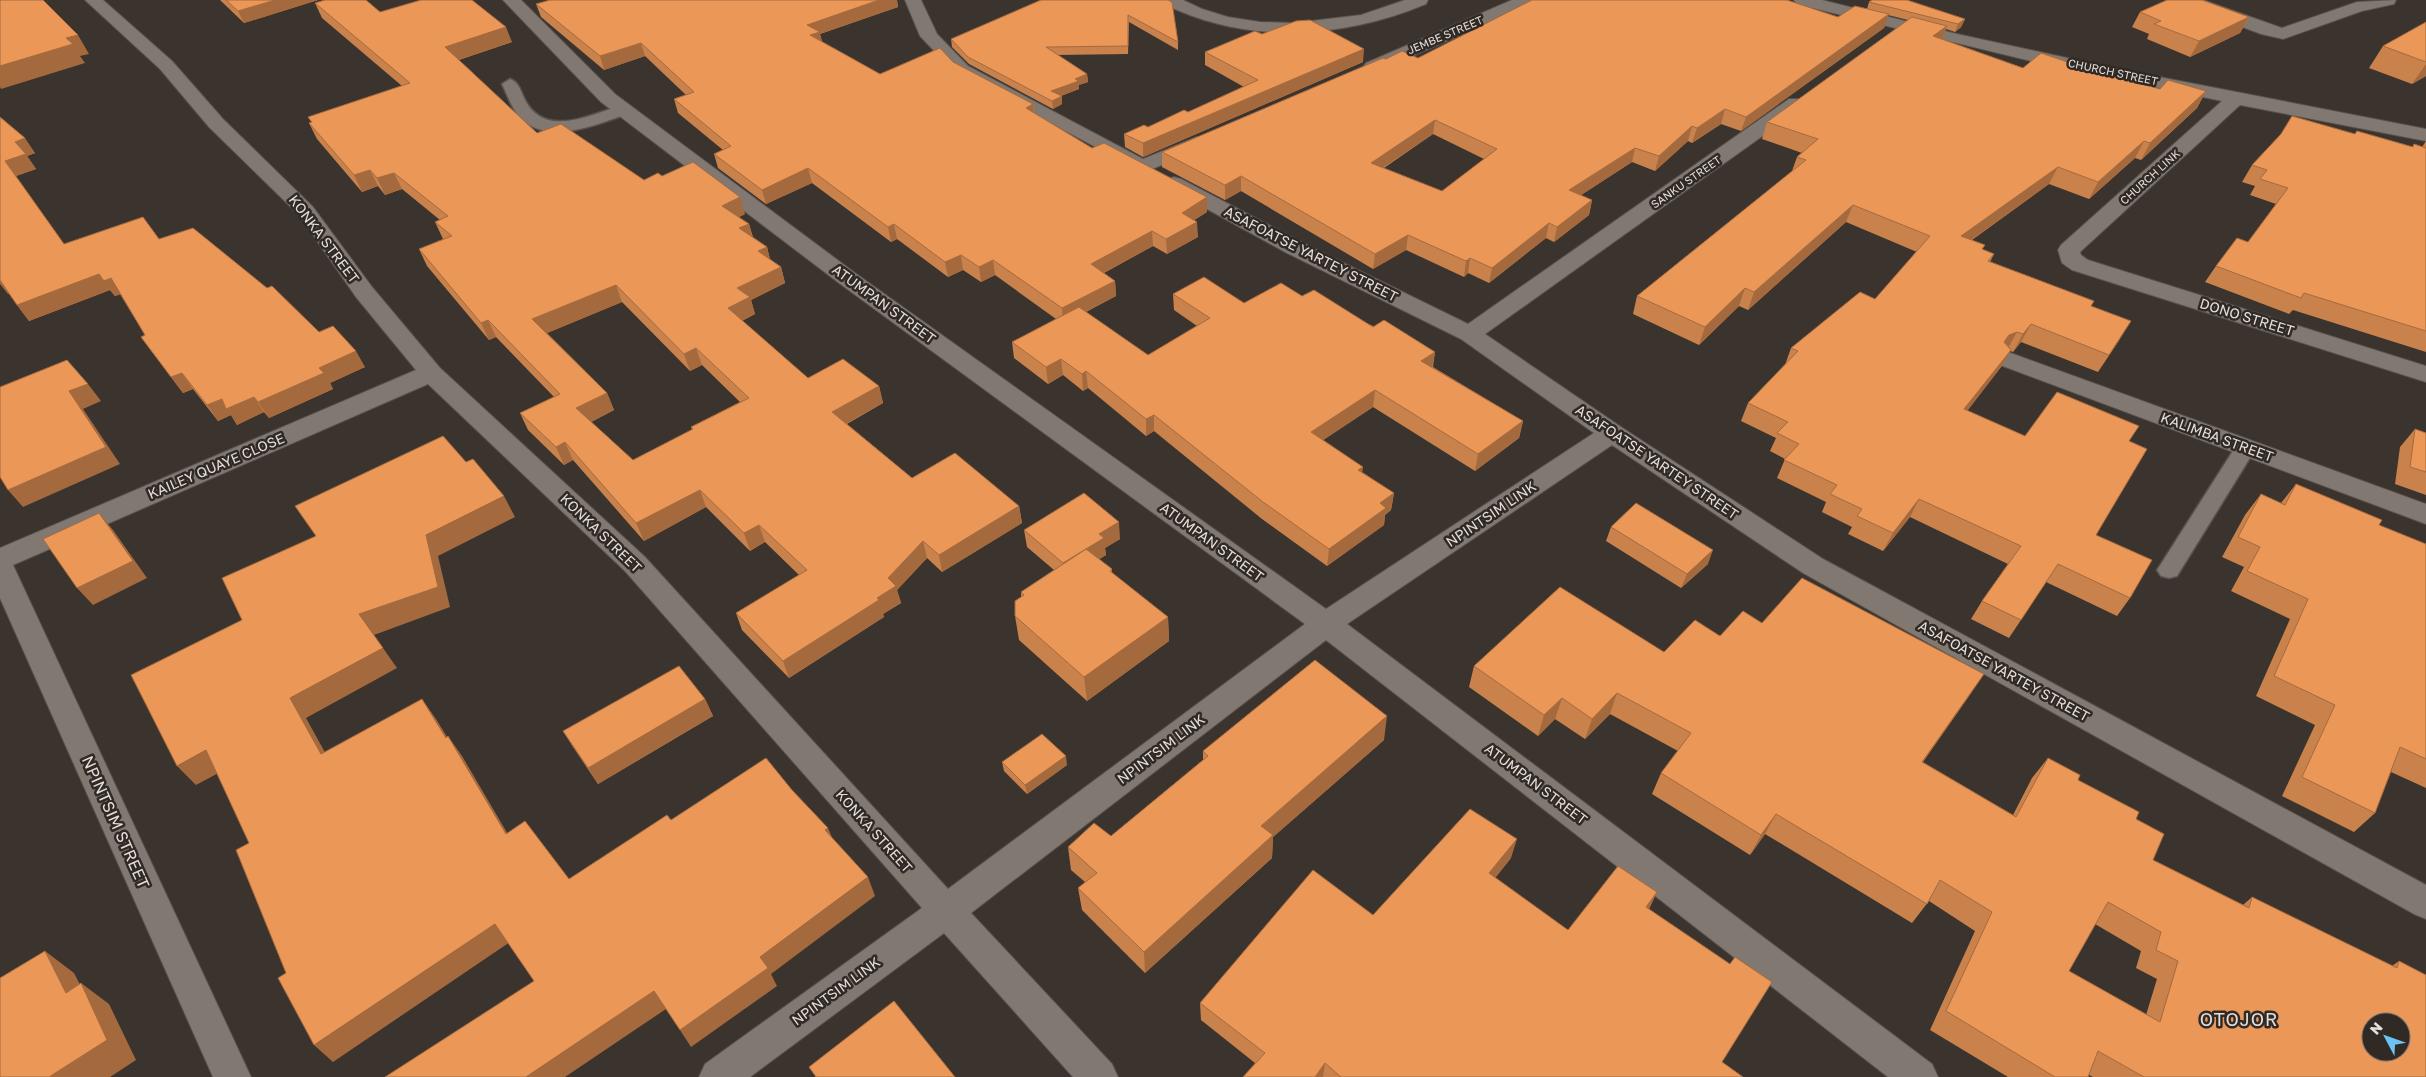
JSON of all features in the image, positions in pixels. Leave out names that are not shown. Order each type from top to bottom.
[{"type":"street","name":"KONKA STREET","points":[[93,0],[166,65],[216,123],[306,211],[364,292],[431,373],[635,564],[946,911],[1099,1077]]},
{"type":"street","name":"ATUMPAN STREET","points":[[512,0],[608,98],[847,278],[1326,624],[1919,1077]]},
{"type":"street","name":"ASAFOATSE YARTEY STREET","points":[[913,0],[929,36],[962,70],[1295,248],[1469,334],[1612,433],[1813,566],[2426,903]]},
{"type":"street","points":[[1170,0],[1191,11],[1233,23],[1262,27],[1295,28],[1345,23],[1398,10],[1420,0]]},
{"type":"street","name":"JEMBE STREET","points":[[1353,75],[1526,0]]},
{"type":"street","name":"CHURCH STREET","points":[[1802,0],[1893,32],[2426,135]]},
{"type":"street","points":[[2187,0],[2260,28],[2283,34],[2357,7],[2388,0]]},
{"type":"street","name":"SANKU STREET","points":[[1469,334],[1814,89]]},
{"type":"street","name":"CHURCH LINK","points":[[2070,258],[2070,250],[2236,99]]},
{"type":"street","points":[[1143,166],[1216,134]]},
{"type":"street","name":"DONO STREET","points":[[2070,258],[2080,265],[2426,374]]},
{"type":"street","name":"KALIMBA STREET","points":[[2008,360],[2426,514]]},
{"type":"street","name":"KAILEY QUAYE CLOSE","points":[[0,560],[431,373]]},
{"type":"street","name":"NPINTSIM LINK","points":[[718,1077],[946,911],[1326,624],[1612,433]]},
{"type":"street","name":"NPINTSIM STREET","points":[[0,566],[232,1077]]},
{"type":"lane","points":[[510,84],[528,117],[545,125],[564,127],[624,110]]},
{"type":"lane","points":[[2169,570],[2246,448]]},
{"type":"building","points":[[0,0],[43,0],[78,35],[66,38],[73,44],[0,66]]},
{"type":"building","points":[[226,0],[275,0],[238,11]]},
{"type":"building","points":[[325,0],[366,0],[380,12],[421,0],[472,0],[506,27],[445,47],[537,133],[561,124],[644,180],[658,173],[662,176],[693,162],[740,197],[722,206],[749,224],[739,228],[767,247],[758,251],[781,267],[737,288],[750,297],[728,308],[808,378],[843,359],[879,386],[832,412],[912,478],[955,453],[1019,506],[939,555],[923,541],[888,578],[896,586],[877,598],[879,600],[783,661],[736,613],[807,570],[759,525],[744,533],[700,490],[636,523],[565,442],[556,447],[520,413],[560,394],[488,320],[481,323],[419,249],[452,236],[435,222],[448,216],[394,173],[377,178],[370,170],[354,175],[309,123],[312,122],[308,117],[410,83],[315,3]],"holes":[[[616,285],[684,354],[696,348],[749,398],[691,427],[693,429],[633,460],[576,408],[607,393],[532,319]]]},
{"type":"building","points":[[550,0],[879,0],[807,25],[820,32],[810,35],[880,74],[940,48],[953,62],[1033,104],[1026,108],[1092,148],[1104,143],[1207,197],[1182,213],[1197,222],[1166,239],[1152,231],[1091,264],[1115,281],[1062,308],[993,260],[979,267],[961,255],[945,262],[894,224],[888,227],[808,168],[762,190],[714,154],[731,146],[674,99],[694,92],[641,43],[600,56],[536,4]]},
{"type":"building","points":[[1041,0],[1168,0],[1172,2],[1178,42],[1128,15],[1128,46],[1046,47],[1087,74],[1075,79],[1079,81],[1051,91],[1062,96],[1052,101],[968,57],[951,39]]},
{"type":"building","points":[[1532,0],[1787,0],[1838,17],[1855,6],[1889,14],[1746,117],[1725,109],[1697,128],[1692,126],[1659,156],[1635,148],[1569,190],[1592,200],[1557,227],[1549,223],[1492,268],[1470,258],[1466,261],[1408,235],[1375,254],[1241,176],[1225,185],[1162,152],[1402,51],[1418,58]],"holes":[[[1435,120],[1497,149],[1442,191],[1371,163]]]},
{"type":"building","points":[[1872,0],[1907,0],[1965,19],[1958,24],[1869,2]]},
{"type":"building","points":[[2167,0],[2202,0],[2249,17],[2199,41],[2154,24],[2161,21],[2140,12]]},
{"type":"building","points":[[1912,17],[1947,26],[1933,36],[2023,68],[2041,53],[2088,69],[2160,89],[2168,80],[2206,91],[2150,143],[2144,141],[2098,182],[2058,167],[1961,236],[1985,245],[1982,249],[1994,254],[1988,261],[2094,301],[2091,306],[2131,321],[2109,355],[2031,324],[2023,334],[2017,332],[2009,335],[2004,342],[2011,350],[1964,409],[2025,436],[2057,392],[2139,426],[2129,441],[2147,449],[2096,535],[2152,560],[2130,598],[2058,564],[2021,620],[1982,601],[2021,546],[1919,499],[1893,533],[1857,516],[1862,509],[1830,494],[1837,485],[1784,460],[1799,444],[1777,433],[1788,422],[1748,403],[1798,351],[1791,348],[1860,292],[1875,299],[1930,236],[1853,205],[1754,292],[1745,288],[1705,327],[1637,296],[1806,160],[1797,157],[1818,139],[1767,122]]},
{"type":"building","points":[[1310,20],[1364,49],[1143,143],[1124,134],[1144,125],[1148,127],[1184,110],[1188,112],[1258,80],[1205,52],[1255,31],[1262,34],[1296,21]]},
{"type":"building","points":[[2426,22],[2426,62],[2383,46]]},
{"type":"building","points":[[2292,116],[2355,134],[2357,131],[2413,147],[2414,144],[2426,148],[2426,331],[2304,293],[2301,298],[2216,266],[2237,238],[2248,242],[2288,188],[2260,179],[2267,170],[2252,165],[2281,134]]},
{"type":"building","points":[[0,117],[25,138],[15,142],[26,154],[5,161],[64,244],[143,217],[159,239],[193,228],[267,288],[272,286],[319,332],[333,326],[356,351],[319,368],[324,373],[258,402],[254,397],[226,409],[222,399],[207,405],[182,373],[171,377],[141,337],[145,335],[111,278],[104,281],[99,274],[17,305],[0,280]]},
{"type":"building","points":[[1204,277],[1244,303],[1281,283],[1302,296],[1314,290],[1373,327],[1384,320],[1435,352],[1421,361],[1523,421],[1478,454],[1375,390],[1311,432],[1363,467],[1358,470],[1394,493],[1380,503],[1386,508],[1329,549],[1263,502],[1154,415],[1146,419],[1086,371],[1082,374],[1061,359],[1046,367],[1012,342],[1079,307],[1148,355],[1210,318],[1173,294]]},
{"type":"building","points":[[67,360],[88,384],[69,391],[106,447],[8,490],[0,477],[0,387]]},
{"type":"building","points":[[2415,429],[2426,433],[2426,472],[2410,467]]},
{"type":"building","points":[[443,436],[466,462],[473,459],[504,496],[426,535],[438,587],[359,614],[383,648],[290,698],[321,754],[422,699],[446,738],[448,736],[506,834],[525,821],[569,879],[667,815],[671,820],[766,758],[792,790],[828,828],[825,830],[868,877],[760,957],[768,968],[680,1030],[654,991],[526,1077],[385,1077],[534,981],[495,924],[314,1045],[278,978],[286,973],[236,850],[249,843],[206,750],[177,766],[131,675],[242,620],[222,578],[316,536],[295,506]]},
{"type":"building","points":[[2296,484],[2382,520],[2379,525],[2426,544],[2426,759],[2400,747],[2375,813],[2302,777],[2335,705],[2274,676],[2308,599],[2247,571],[2260,547],[2238,537],[2261,494],[2285,505]]},
{"type":"building","points":[[1084,493],[1119,522],[1099,534],[1104,538],[1063,563],[1024,530]]},
{"type":"building","points":[[1636,503],[1713,550],[1687,574],[1611,527]]},
{"type":"building","points":[[99,513],[133,561],[77,588],[43,539]]},
{"type":"building","points":[[1086,549],[1112,569],[1110,571],[1168,617],[1084,677],[1015,616],[1015,601],[1024,595],[1021,592]]},
{"type":"building","points":[[1802,578],[1984,674],[1922,762],[2016,817],[2048,758],[2080,775],[2078,780],[2139,812],[2136,819],[2164,834],[2153,860],[2249,908],[2252,897],[2397,968],[2399,961],[2426,975],[2426,1077],[2144,1077],[2098,1051],[2088,1077],[2055,1077],[1946,1011],[1992,912],[1940,880],[1927,904],[1776,814],[1761,835],[1661,773],[1691,733],[1617,693],[1592,719],[1562,698],[1544,715],[1474,666],[1560,587],[1664,652],[1695,620],[1720,636],[1743,611],[1762,623]],"holes":[[[2108,902],[2161,932],[2156,950],[2178,961],[2160,1022],[2069,971]]]},
{"type":"building","points":[[1315,660],[1387,716],[1261,826],[1273,835],[1144,952],[1078,888],[1097,873],[1068,847],[1094,823],[1111,836],[1208,756],[1203,751]]},
{"type":"building","points":[[679,666],[705,699],[588,768],[563,731]]},
{"type":"building","points":[[1042,734],[1066,756],[1025,785],[1002,762]]},
{"type":"building","points":[[1470,809],[1517,839],[1489,873],[1568,930],[1618,866],[1657,892],[1646,907],[1730,964],[1735,957],[1772,982],[1722,1062],[1743,1077],[1341,1077],[1325,1063],[1315,1077],[1243,1077],[1265,1053],[1200,1003],[1313,870],[1373,915]]},
{"type":"building","points":[[45,951],[66,993],[81,983],[107,1040],[49,1077],[0,1077],[0,978]]},
{"type":"building","points":[[894,1001],[955,1077],[816,1077],[809,1067]]},
{"type":"district","name":"OTOJOR","points":[[2239,1020]]}]
